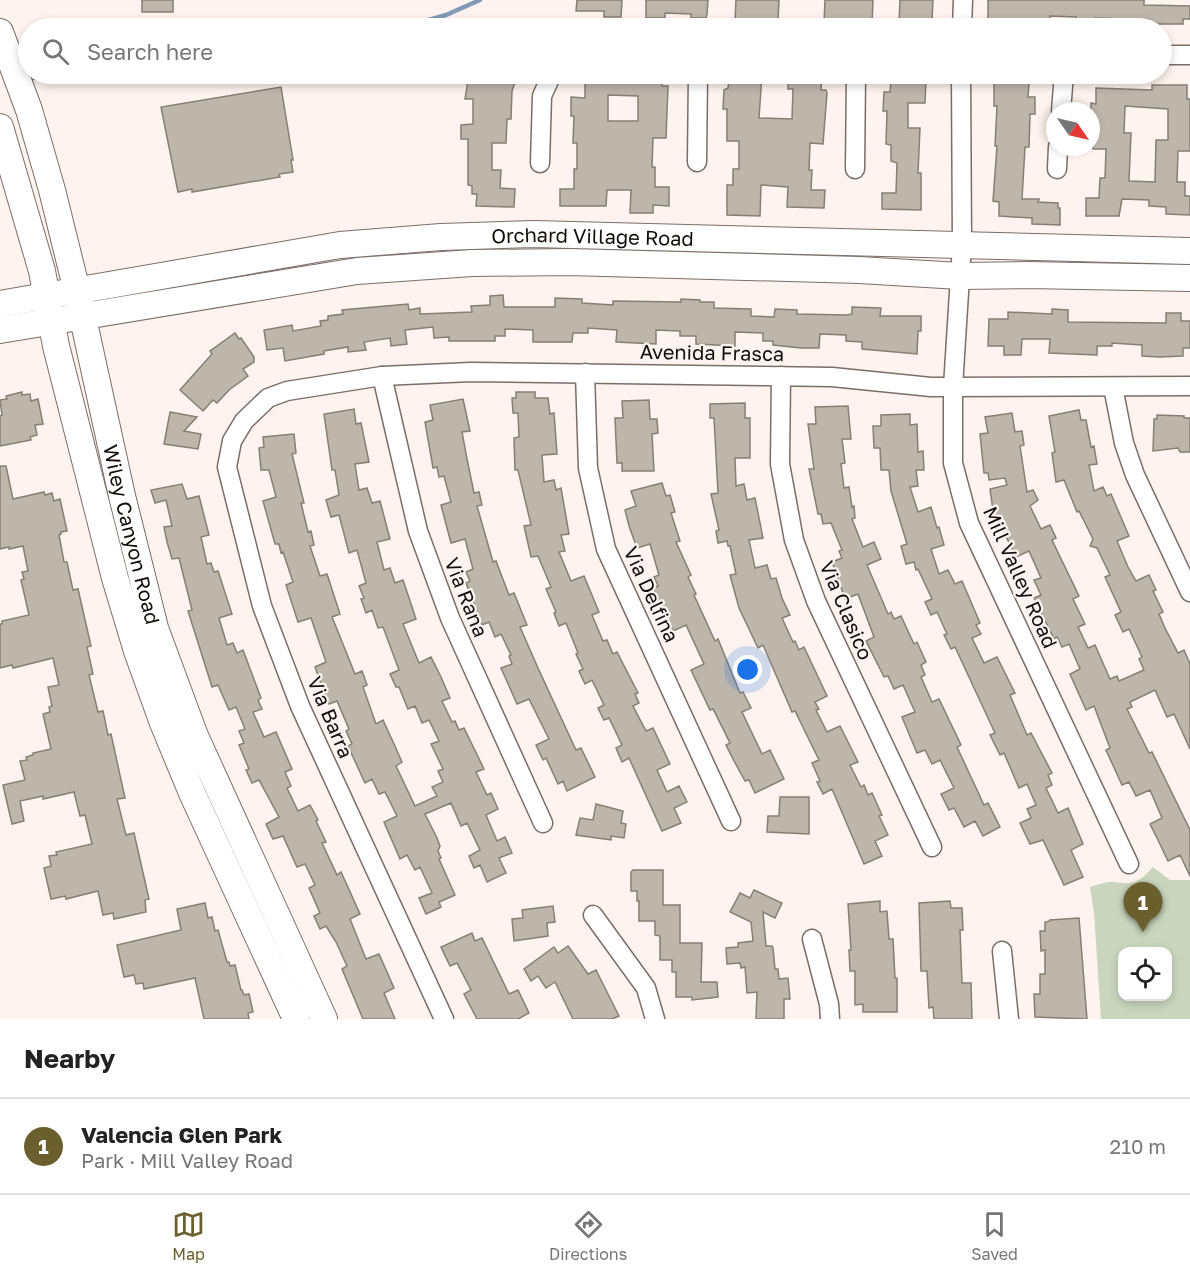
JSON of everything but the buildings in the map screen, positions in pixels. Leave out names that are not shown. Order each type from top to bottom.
[{"type":"main road","name":"Wiley Canyon Road","points":[[4,43],[18,81]]},
{"type":"main road","name":"Wiley Canyon Road","points":[[19,84],[29,110],[77,291],[119,484],[155,628],[195,736],[324,1019]]},
{"type":"main road","name":"Wiley Canyon Road","points":[[0,127],[48,297],[56,346],[115,578],[141,662],[192,793],[296,1019]]},
{"type":"main road","name":"Orchard Village Road","points":[[0,304],[340,245],[429,238],[534,234],[1190,251]]},
{"type":"main road","name":"Orchard Village Road","points":[[0,330],[357,271],[472,263],[569,262],[960,276],[1190,278]]},
{"type":"street","points":[[962,18],[963,0]]},
{"type":"street","points":[[1172,55],[1190,56]]},
{"type":"street","points":[[540,163],[542,96],[547,84]]},
{"type":"street","points":[[697,162],[698,84]]},
{"type":"street","points":[[855,169],[856,84]]},
{"type":"street","name":"Mill Valley Road","points":[[961,84],[962,245],[953,387],[953,463],[969,523],[1129,864]]},
{"type":"street","points":[[1062,102],[1063,84]]},
{"type":"street","points":[[1057,169],[1058,156]]},
{"type":"street","name":"Avenida Frasca","points":[[244,421],[268,398],[287,391],[382,376],[471,372],[832,377],[932,387],[1190,386]]},
{"type":"street","name":"Via Delfina","points":[[585,373],[588,468],[606,549],[731,820]]},
{"type":"street","name":"Via Rana","points":[[382,376],[418,531],[450,618],[543,824]]},
{"type":"street","name":"Via Clasico","points":[[781,376],[780,464],[794,540],[816,601],[932,847]]},
{"type":"street","points":[[1113,387],[1124,443],[1135,475],[1190,592]]},
{"type":"street","name":"Via Barra","points":[[244,421],[232,441],[227,467],[262,606],[300,706],[444,1019]]},
{"type":"street","points":[[593,915],[646,988],[655,1019]]},
{"type":"street","points":[[812,939],[829,1004],[830,1019]]},
{"type":"street","points":[[1002,951],[1009,1019]]},
{"type":"green space","points":[[1153,867],[1170,880],[1190,880],[1190,1019],[1101,1019],[1094,913],[1090,887],[1108,882],[1132,883],[1140,880]]},
{"type":"waterway","points":[[436,18],[480,0]]},
{"type":"place","name":"Valencia Glen Park","points":[[1143,932]]}]
